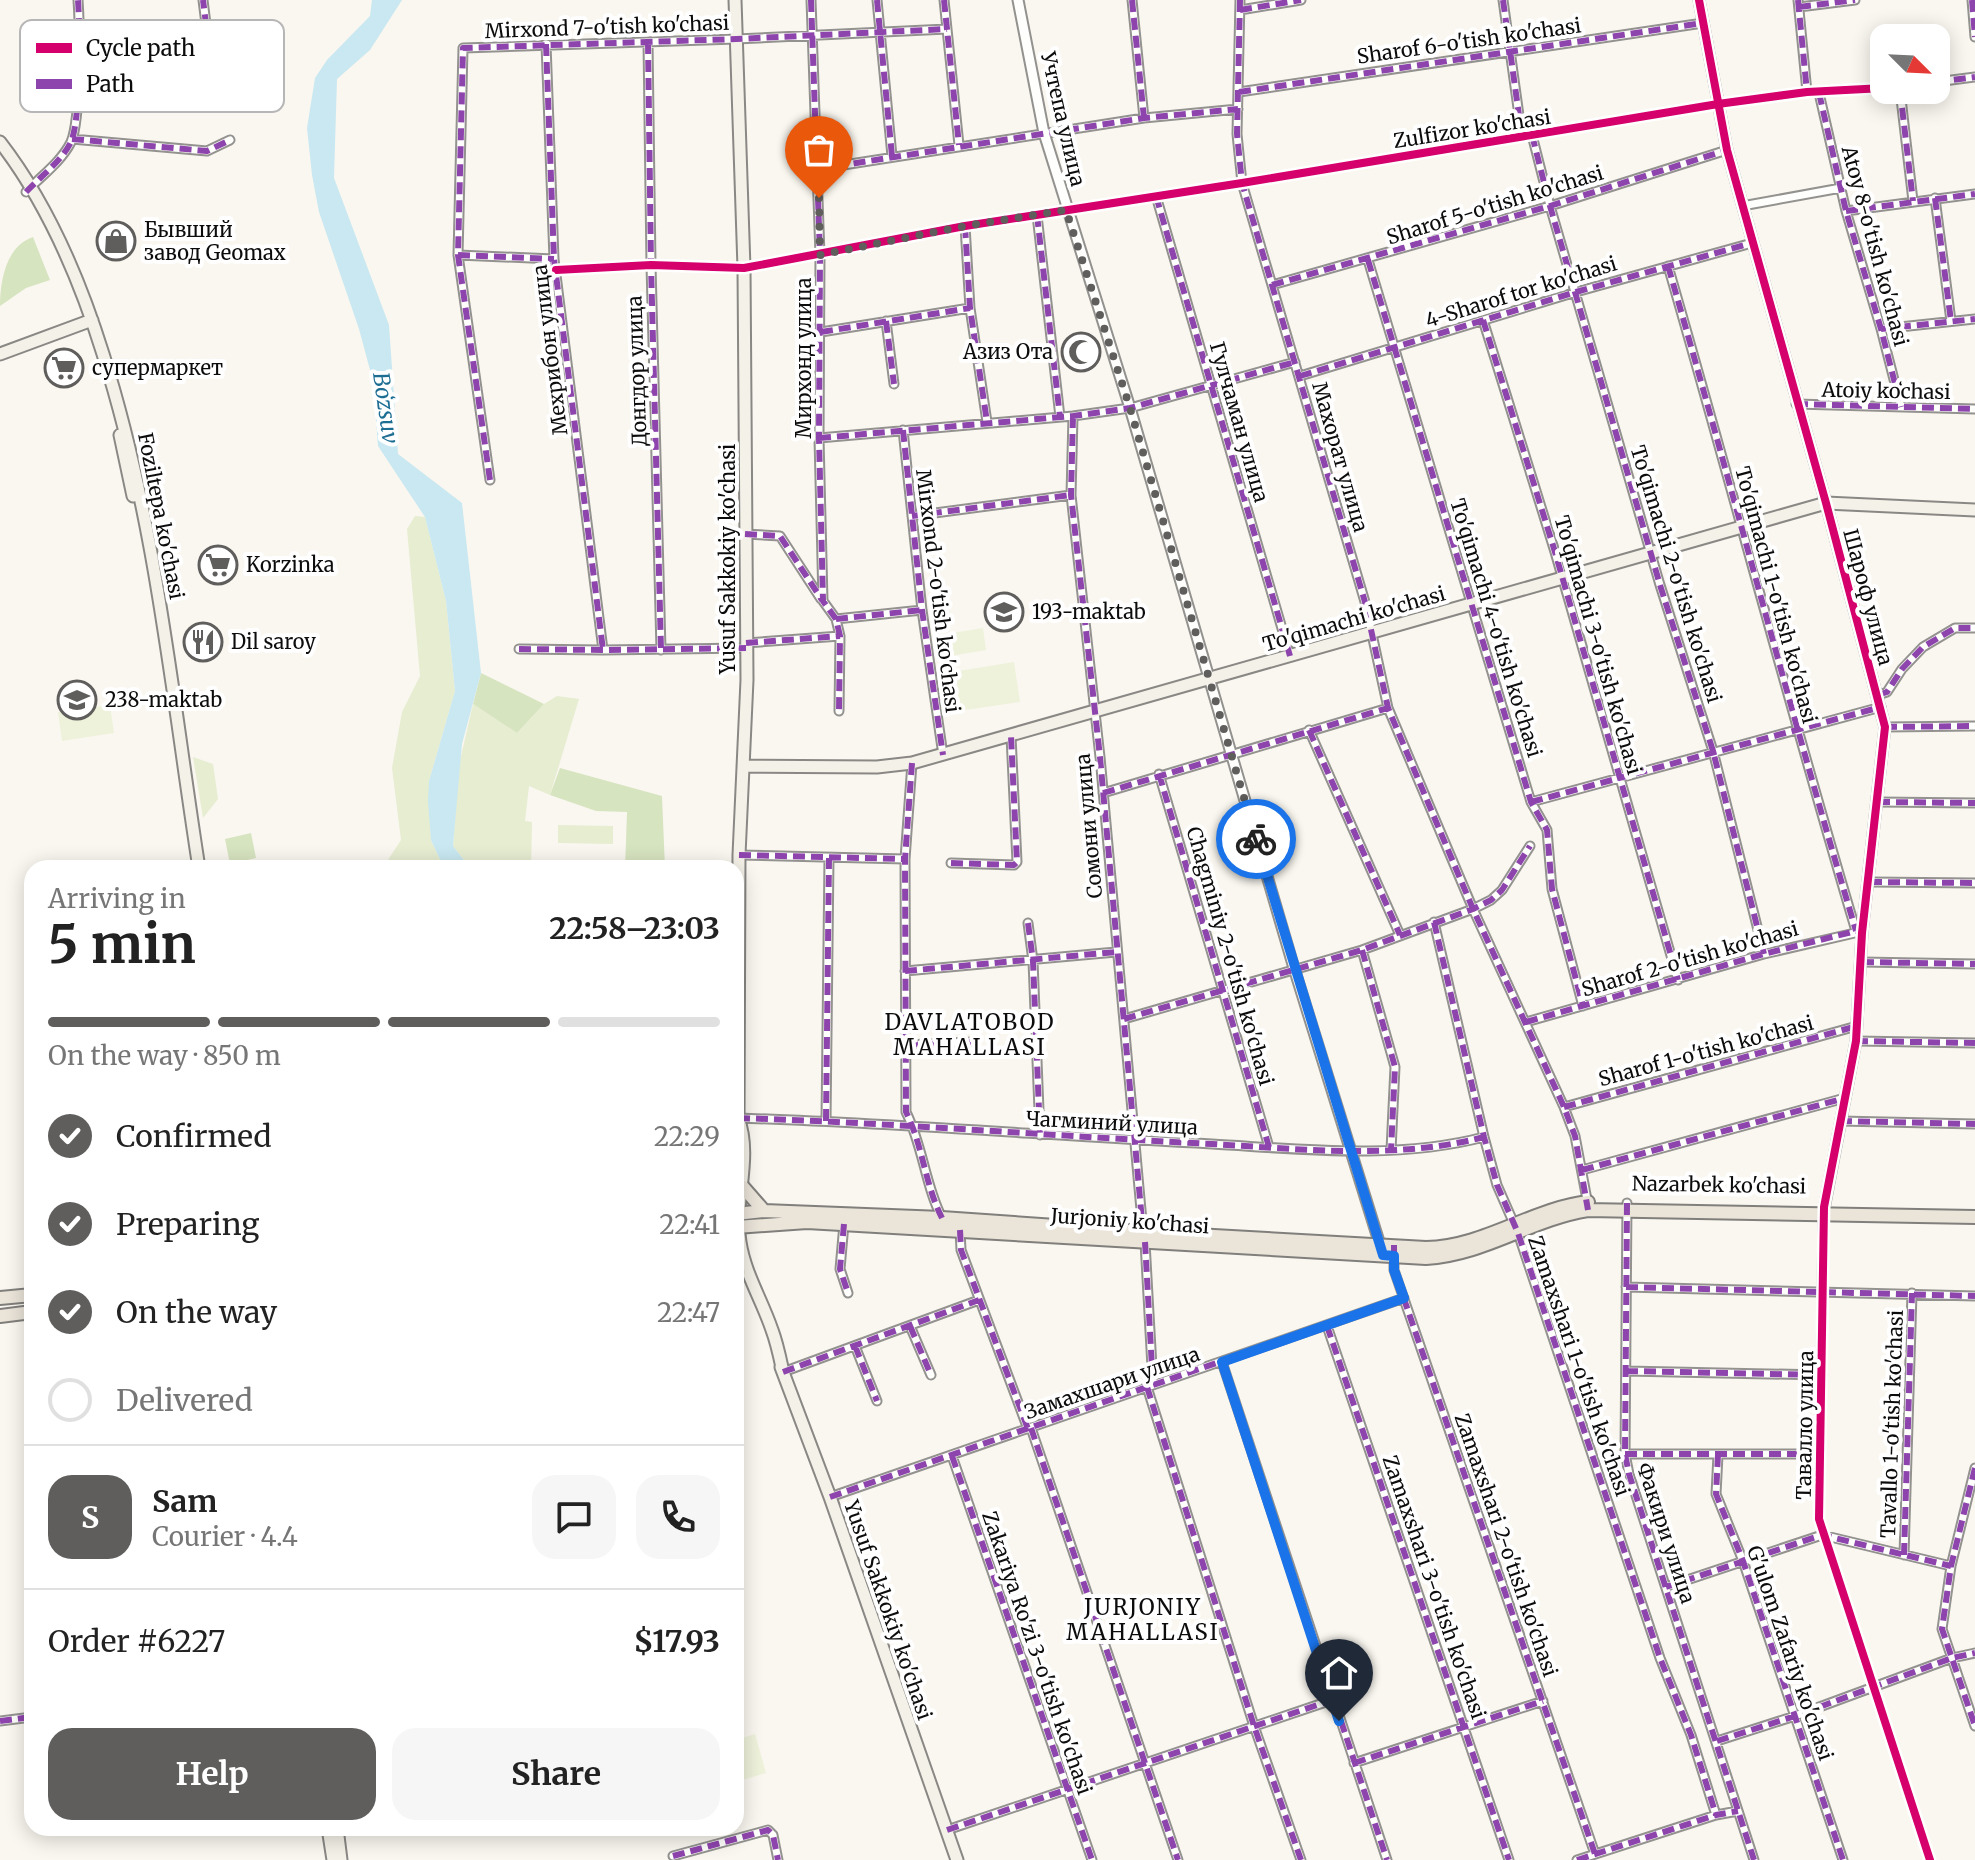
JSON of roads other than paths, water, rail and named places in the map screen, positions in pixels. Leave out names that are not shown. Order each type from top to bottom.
[{"type":"main road","name":"Yusuf Sakkokiy ko'chasi","points":[[735,0],[744,268],[746,645],[739,860]]},
{"type":"main road","name":"Foziltepa ko'chasi","points":[[0,142],[28,189],[89,321],[135,464],[162,615],[198,860]]},
{"type":"main road","name":"Foziltepa ko'chasi","points":[[0,153],[28,189]]},
{"type":"main road","name":"Foziltepa ko'chasi","points":[[89,321],[127,464],[154,615],[191,860]]},
{"type":"main road","points":[[0,354],[89,321]]},
{"type":"main road","name":"To'qimachi ko'chasi","points":[[743,766],[877,767],[912,763],[1826,503],[1975,510]]},
{"type":"main road","points":[[744,1188],[764,1211]]},
{"type":"main road","name":"Nazarbek ko'chasi","points":[[1516,1229],[1588,1206],[1824,1210],[1975,1217]]},
{"type":"main road","name":"Nazarbek ko'chasi","points":[[1824,1210],[1975,1209]]},
{"type":"main road","name":"Jurjoniy ko'chasi","points":[[744,1218],[764,1211],[942,1218],[1144,1237]]},
{"type":"main road","name":"Jurjoniy ko'chasi","points":[[744,1220],[1388,1250],[1426,1258],[1461,1254],[1516,1229]]},
{"type":"main road","name":"Yusuf Sakkokiy ko'chasi","points":[[744,1258],[773,1330],[783,1372]]},
{"type":"main road","name":"Yusuf Sakkokiy ko'chasi","points":[[744,1283],[783,1372],[830,1497],[957,1860]]},
{"type":"main road","points":[[0,1298],[24,1296]]},
{"type":"main road","points":[[0,1316],[24,1313]]},
{"type":"main road","points":[[329,1836],[333,1860]]},
{"type":"main road","points":[[338,1836],[341,1860]]},
{"type":"street","points":[[78,0],[78,20]]},
{"type":"street","points":[[203,0],[206,20]]},
{"type":"street","name":"Мирхонд улица","points":[[811,0],[820,255],[819,438],[823,601]]},
{"type":"street","points":[[877,0],[892,156]]},
{"type":"street","points":[[944,0],[959,145]]},
{"type":"street","name":"Учтепа улица","points":[[1018,0],[1044,133],[1066,210],[1130,408],[1350,1151],[1388,1250]]},
{"type":"street","points":[[1132,0],[1144,118]]},
{"type":"street","name":"Махорат улица","points":[[1240,0],[1237,134],[1242,183],[1300,376],[1371,632],[1388,708],[1473,909],[1564,1107],[1575,1136],[1588,1206]]},
{"type":"street","points":[[1240,10],[1301,0]]},
{"type":"street","points":[[1503,0],[1522,137]]},
{"type":"street","name":"Шароф улица","points":[[1699,0],[1727,150],[1885,727],[1870,882],[1859,932],[1862,962],[1856,1041],[1824,1210]]},
{"type":"street","points":[[1807,92],[1798,4],[1855,0]]},
{"type":"street","points":[[1972,0],[1975,37]]},
{"type":"street","name":"Sharof 6-o'tish ko'chasi","points":[[1239,92],[1703,23]]},
{"type":"street","name":"Mirxond 7-o'tish ko'chasi","points":[[490,480],[458,255],[462,50],[466,47],[947,29]]},
{"type":"street","name":"Донгдор улица","points":[[648,42],[661,650]]},
{"type":"street","name":"Мехрибон улица","points":[[546,44],[554,259],[603,650]]},
{"type":"street","points":[[1950,80],[1975,77]]},
{"type":"street","name":"Zulfizor ko'chasi","points":[[556,270],[651,265],[744,268],[965,226],[1718,104],[1807,92],[1870,89]]},
{"type":"street","name":"Atoy 8-o'tish ko'chasi","points":[[1819,93],[1846,211],[1901,407]]},
{"type":"street","points":[[1902,104],[1913,201]]},
{"type":"street","points":[[818,169],[1144,118],[1238,109]]},
{"type":"street","points":[[28,189],[61,158],[72,139],[74,112]]},
{"type":"street","name":"To'qimachi 2-o'tish ko'chasi","points":[[1532,135],[1651,553],[1713,751],[1764,954]]},
{"type":"street","points":[[72,139],[207,151],[230,140]]},
{"type":"street","name":"Sharof 5-o'tish ko'chasi","points":[[1272,285],[1550,206],[1727,150]]},
{"type":"street","points":[[1742,206],[1841,188]]},
{"type":"street","points":[[1846,211],[1975,194]]},
{"type":"street","name":"Гулчаман улица","points":[[1156,196],[1290,656]]},
{"type":"street","points":[[1935,198],[1951,321]]},
{"type":"street","points":[[1037,215],[1060,417]]},
{"type":"street","points":[[965,226],[970,308],[987,422]]},
{"type":"street","name":"4-Sharof tor ko'chasi","points":[[1300,376],[1576,292],[1752,243]]},
{"type":"street","points":[[458,255],[554,259]]},
{"type":"street","name":"To'qimachi 4-o'tish ko'chasi","points":[[1368,260],[1531,802],[1547,830],[1552,889],[1583,1006]]},
{"type":"street","name":"To'qimachi 1-o'tish ko'chasi","points":[[1668,266],[1743,527],[1796,731],[1859,932]]},
{"type":"street","points":[[821,332],[970,308]]},
{"type":"street","points":[[1881,329],[1975,319]]},
{"type":"street","name":"To'qimachi 3-o'tish ko'chasi","points":[[1483,320],[1562,578],[1678,980]]},
{"type":"street","points":[[886,321],[894,384]]},
{"type":"street","points":[[819,438],[1073,416],[1130,408],[1295,362]]},
{"type":"street","name":"Atoiy koʻchasi","points":[[1796,404],[1975,409]]},
{"type":"street","name":"Сомони улица","points":[[1073,416],[1071,495],[1136,1141],[1144,1237],[1150,1386],[1254,1726],[1301,1860]]},
{"type":"street","name":"Mirxond 2-o'tish ko'chasi","points":[[903,430],[922,610],[943,755]]},
{"type":"street","points":[[912,516],[1071,495]]},
{"type":"street","points":[[745,534],[780,536],[836,619],[840,636],[839,711]]},
{"type":"street","points":[[836,619],[922,610]]},
{"type":"street","points":[[1878,695],[1887,692],[1902,669],[1923,647],[1955,628],[1975,628]]},
{"type":"street","points":[[519,649],[661,650],[840,636]]},
{"type":"street","points":[[1531,802],[1881,707]]},
{"type":"street","points":[[1103,793],[1388,708]]},
{"type":"street","points":[[1885,727],[1975,726]]},
{"type":"street","points":[[1309,730],[1400,935]]},
{"type":"street","points":[[951,863],[1014,865],[1018,858],[1011,736]]},
{"type":"street","points":[[912,763],[905,859],[906,1112],[918,1138],[935,1204],[942,1218]]},
{"type":"street","name":"Chagminiy 2-o'tish ko'chasi","points":[[1159,774],[1269,1147]]},
{"type":"street","points":[[1878,802],[1975,803]]},
{"type":"street","points":[[1124,1019],[1362,950],[1473,909],[1502,890],[1530,846]]},
{"type":"street","points":[[739,855],[905,859]]},
{"type":"street","points":[[826,1121],[829,858]]},
{"type":"street","points":[[1870,882],[1975,883]]},
{"type":"street","name":"Zamaxshari 1-o'tish ko'chasi","points":[[1434,922],[1497,1185],[1516,1229],[1716,1815]]},
{"type":"street","points":[[1028,923],[1033,961],[1040,1135]]},
{"type":"street","name":"Sharof 2-o'tish ko'chasi","points":[[1526,1022],[1764,954],[1859,932]]},
{"type":"street","points":[[1362,950],[1395,1067],[1391,1150]]},
{"type":"street","points":[[905,971],[1116,952]]},
{"type":"street","points":[[1862,962],[1975,964]]},
{"type":"street","name":"Sharof 1-o'tish ko'chasi","points":[[1564,1107],[1857,1026]]},
{"type":"street","points":[[1856,1041],[1975,1043]]},
{"type":"street","points":[[906,1045],[971,1042]]},
{"type":"street","points":[[1582,1170],[1845,1098]]},
{"type":"street","name":"Чагминий улица","points":[[744,1121],[912,1125],[1136,1141],[1350,1151],[1391,1150],[1484,1137]]},
{"type":"street","points":[[1840,1121],[1975,1124]]},
{"type":"street","name":"Факири улица","points":[[1627,1206],[1625,1454],[1754,1860]]},
{"type":"street","name":"Тавалло улица","points":[[1824,1210],[1819,1519],[1930,1860]]},
{"type":"street","points":[[844,1224],[840,1269],[848,1293]]},
{"type":"street","points":[[960,1230],[961,1250],[1030,1429],[1178,1860]]},
{"type":"street","name":"Zamaxshari 2-o'tish ko'chasi","points":[[1388,1250],[1543,1701],[1592,1857]]},
{"type":"street","points":[[1626,1287],[1975,1296]]},
{"type":"street","name":"Tavallo 1-o'tish ko'chasi","points":[[1904,1555],[1912,1293]]},
{"type":"street","name":"Замахшари улица","points":[[830,1497],[1404,1298]]},
{"type":"street","points":[[783,1372],[979,1300]]},
{"type":"street","points":[[910,1326],[931,1375]]},
{"type":"street","name":"Zamaxshari 3-o'tish ko'chasi","points":[[1327,1326],[1509,1860]]},
{"type":"street","points":[[855,1346],[877,1401]]},
{"type":"street","points":[[1222,1362],[1387,1860]]},
{"type":"street","points":[[1626,1371],[1822,1375]]},
{"type":"street","points":[[1625,1454],[1820,1454]]},
{"type":"street","name":"G'ulom Zafariy ko'chasi","points":[[1718,1455],[1716,1494],[1743,1561],[1843,1860]]},
{"type":"street","name":"Zakariya Ro'zi 3-o'tish ko'chasi","points":[[952,1456],[1092,1860]]},
{"type":"street","points":[[1975,1468],[1951,1566],[1942,1629],[1975,1726]]},
{"type":"street","points":[[1666,1587],[1822,1535],[1951,1566]]},
{"type":"street","points":[[1717,1741],[1795,1716],[1952,1658],[1975,1653]]},
{"type":"street","points":[[947,1830],[1332,1700]]},
{"type":"street","points":[[1354,1763],[1543,1701]]},
{"type":"street","points":[[0,1721],[24,1718]]},
{"type":"street","points":[[1577,1860],[1716,1815],[1738,1811]]},
{"type":"street","points":[[673,1856],[768,1830],[773,1835],[778,1860]]},
{"type":"water","name":"Boʻzsuv","points":[[372,0],[402,0],[370,50],[337,79],[334,178],[389,325],[398,454],[462,503],[481,673],[462,744],[453,846],[464,860],[440,860],[431,840],[428,801],[429,781],[455,691],[446,601],[425,517],[378,446],[373,381],[359,329],[319,212],[312,175],[307,128],[315,78],[327,60],[370,16]]},
{"type":"place","name":"Бывший завод Geomax","points":[[116,241]]},
{"type":"place","name":"Азиз Ота","points":[[1081,352]]},
{"type":"place","name":"супермаркет","points":[[64,368]]},
{"type":"place","name":"Korzinka","points":[[218,565]]},
{"type":"place","name":"193-maktab","points":[[1004,612]]},
{"type":"place","name":"Dil saroy","points":[[203,642]]},
{"type":"place","name":"238-maktab","points":[[77,700]]},
{"type":"district","name":"DAVLATOBOD MAHALLASI","points":[[970,1034]]},
{"type":"district","name":"JURJONIY MAHALLASI","points":[[1143,1620]]}]
